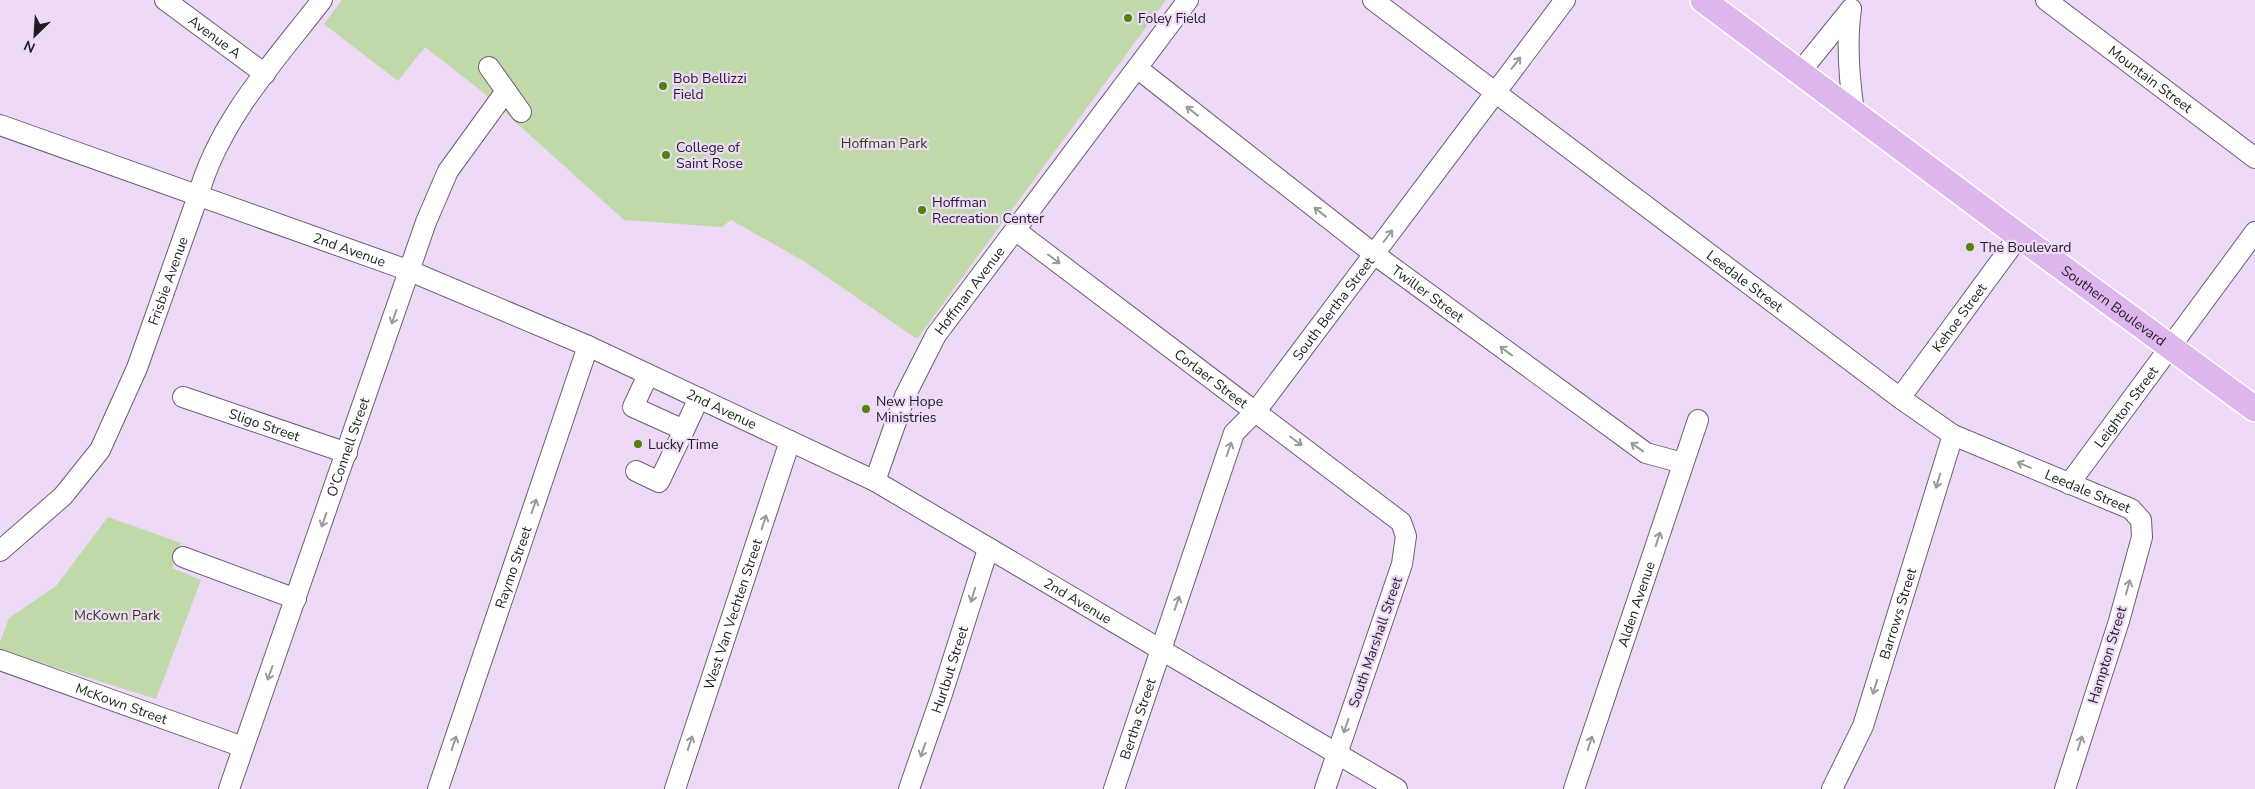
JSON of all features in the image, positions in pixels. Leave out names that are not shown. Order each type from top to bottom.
[{"type":"main road","name":"Southern Boulevard","points":[[1703,0],[2255,409]]},
{"type":"street","name":"Avenue A","points":[[165,0],[265,74]]},
{"type":"street","name":"Frisbie Avenue","points":[[0,551],[63,496],[100,450],[138,368],[198,196],[206,167],[218,142],[265,74],[322,0]]},
{"type":"street","name":"Hoffman Avenue","points":[[875,481],[905,396],[930,345],[1188,0]]},
{"type":"street","name":"Leedale Street","points":[[1373,0],[1900,398],[1953,435],[2131,510],[2141,520]]},
{"type":"street","name":"South Bertha Street","points":[[1161,649],[1234,433],[1256,411],[1565,0]]},
{"type":"street","name":"Mountain Street","points":[[2046,0],[2255,158]]},
{"type":"street","points":[[1800,72],[1854,5]]},
{"type":"street","points":[[1854,5],[1848,34],[1850,85],[1854,112]]},
{"type":"street","points":[[489,67],[521,112]]},
{"type":"street","name":"Twiller Street","points":[[1137,68],[1374,254],[1646,453],[1683,463]]},
{"type":"street","name":"O'Connell Street","points":[[229,789],[426,222],[448,171],[506,91]]},
{"type":"street","name":"2nd Avenue","points":[[0,126],[410,271],[588,346],[875,481],[1397,789]]},
{"type":"street","name":"Corlaer Street","points":[[1015,230],[1392,513],[1401,522],[1403,530]]},
{"type":"street","name":"Leighton Street","points":[[2069,484],[2255,232]]},
{"type":"street","name":"Kehoe Street","points":[[1900,398],[2019,236]]},
{"type":"street","name":"Raymo Street","points":[[438,789],[588,346]]},
{"type":"street","points":[[648,375],[633,407],[684,430]]},
{"type":"street","name":"Sligo Street","points":[[183,397],[347,453]]},
{"type":"street","points":[[636,472],[659,482],[699,398]]},
{"type":"street","name":"Alden Avenue","points":[[1574,789],[1698,420]]},
{"type":"street","name":"Barrows Street","points":[[1832,789],[1863,726],[1953,435]]},
{"type":"street","name":"West Van Vechten Street","points":[[675,789],[790,441]]},
{"type":"street","name":"Hampton Street","points":[[2065,789],[2124,602],[2142,537],[2141,520]]},
{"type":"street","name":"South Marshall Street","points":[[1325,789],[1402,564],[1406,536],[1403,530]]},
{"type":"street","name":"Hurlbut Street","points":[[909,789],[942,694],[988,549]]},
{"type":"street","points":[[183,557],[296,599]]},
{"type":"street","name":"Bertha Street","points":[[1114,789],[1161,649]]},
{"type":"street","name":"McKown Street","points":[[0,660],[243,747]]},
{"type":"green space","name":"Hoffman Park","points":[[342,0],[1166,0],[917,339],[805,262],[731,220],[722,227],[624,220],[480,90],[425,47],[398,81],[324,24]]},
{"type":"green space","name":"McKown Park","points":[[108,517],[181,543],[172,568],[201,580],[156,699],[0,650],[0,642],[9,618],[56,586]]},
{"type":"place","name":"Foley Field","points":[[1128,18]]},
{"type":"place","name":"Bob Bellizzi Field","points":[[663,86]]},
{"type":"place","name":"College of Saint Rose","points":[[666,155]]},
{"type":"place","name":"Hoffman Recreation Center","points":[[922,210]]},
{"type":"place","name":"The Boulevard","points":[[1970,247]]},
{"type":"place","name":"New Hope Ministries","points":[[866,409]]},
{"type":"place","name":"Lucky Time","points":[[638,444]]}]
